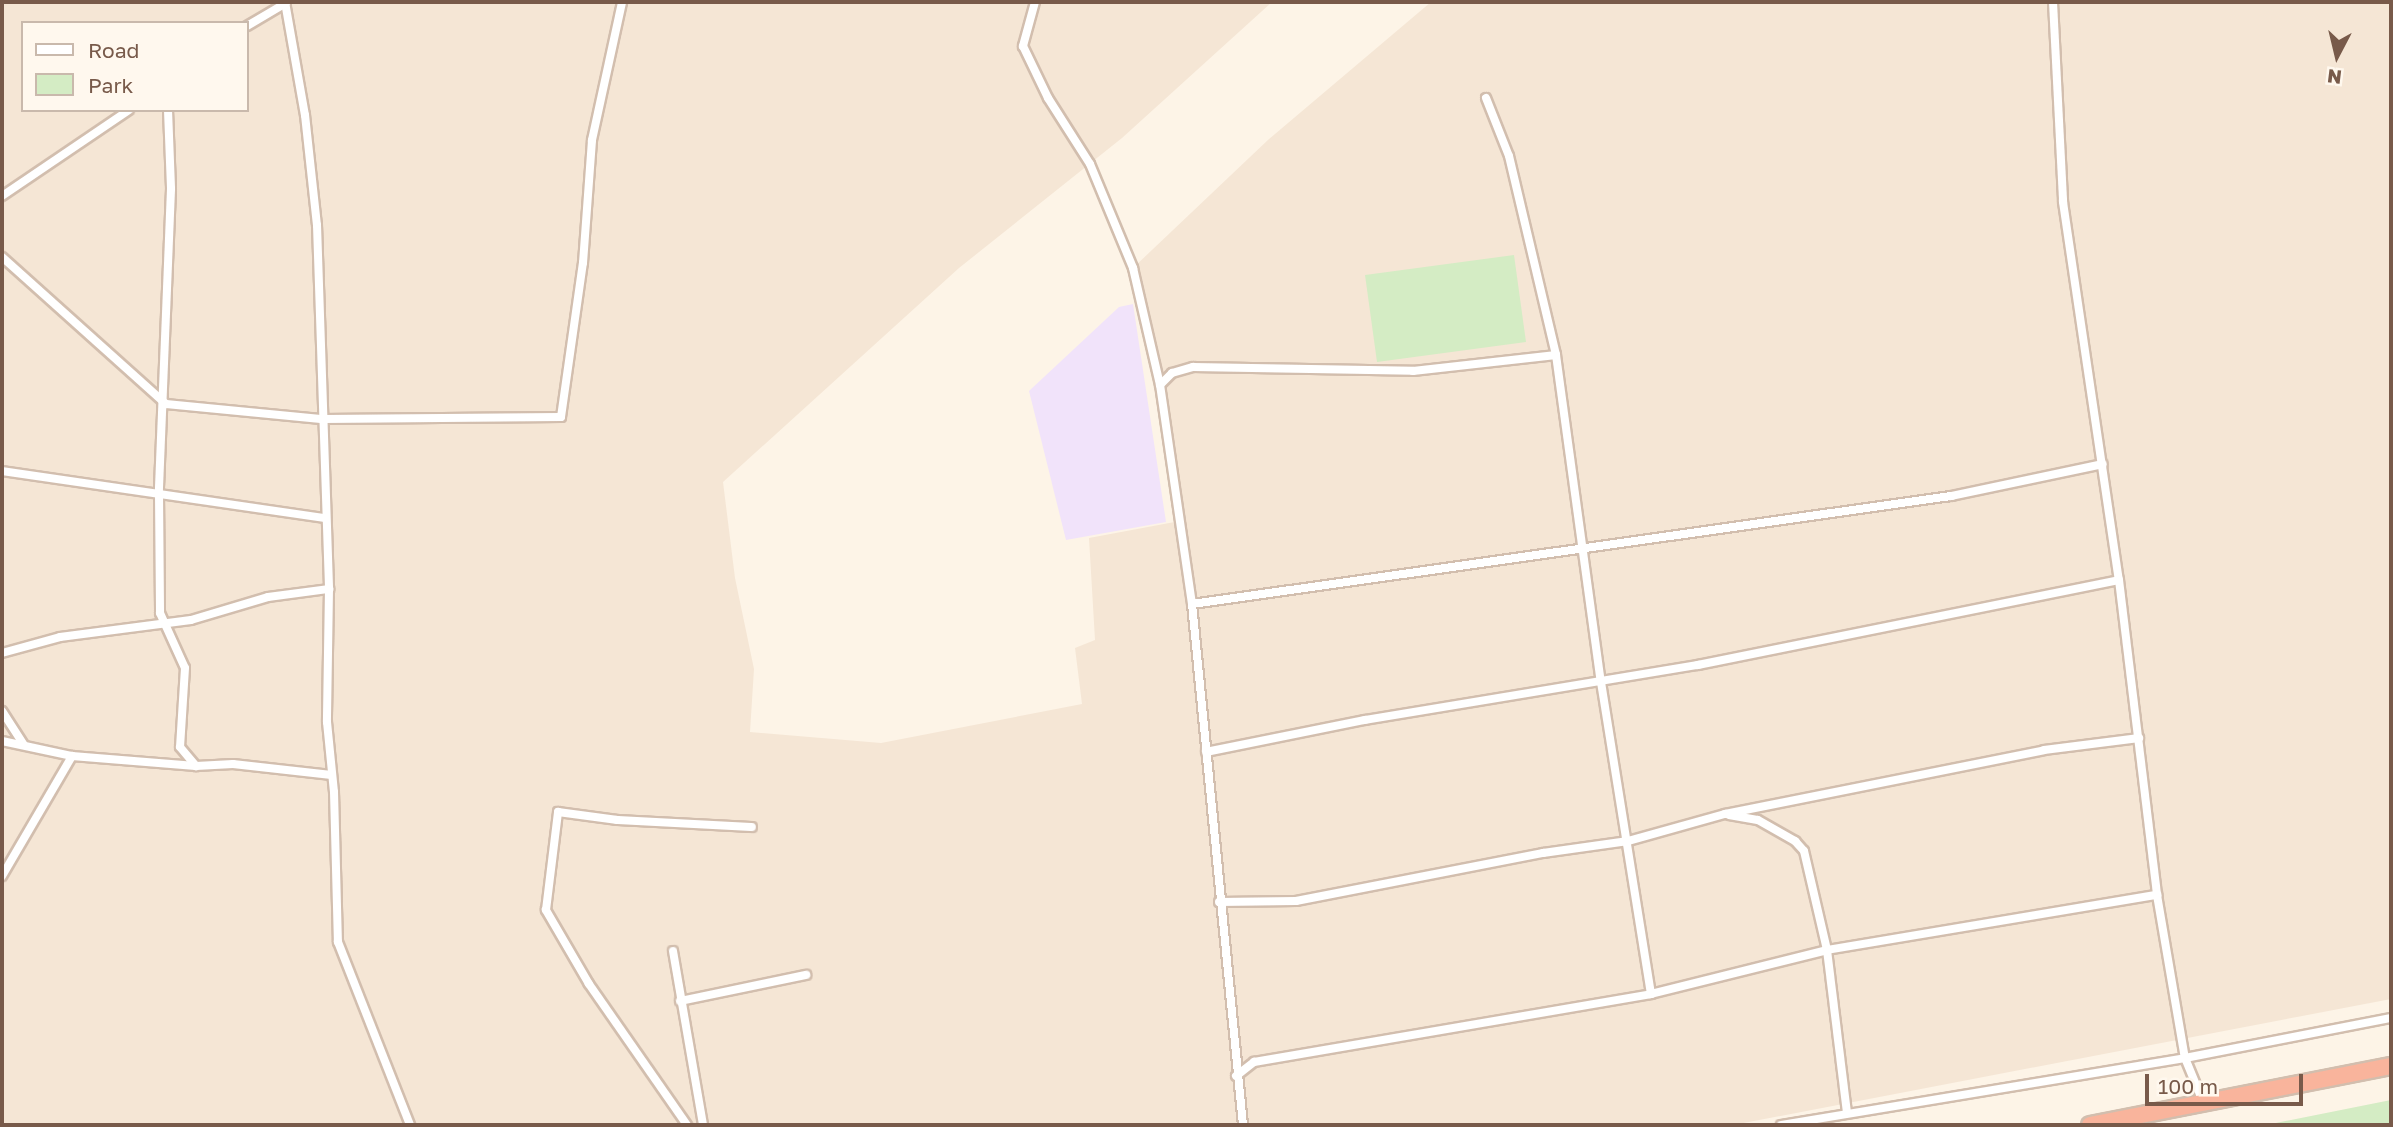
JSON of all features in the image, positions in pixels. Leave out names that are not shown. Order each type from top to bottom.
[{"type":"highway","points":[[2090,1125],[2391,1066]]},
{"type":"street","points":[[248,25],[285,2],[305,115],[317,225],[329,589],[327,722],[338,942],[410,1125]]},
{"type":"street","points":[[2,257],[166,404],[323,419],[561,416],[583,263],[592,140],[622,2]]},
{"type":"street","points":[[1035,2],[1023,46],[1042,88],[1090,163],[1133,268],[1160,385],[1192,604],[1236,1076],[1243,1125]]},
{"type":"street","points":[[2053,2],[2063,202],[2119,580],[2157,895],[2185,1058],[2204,1104]]},
{"type":"street","points":[[1486,98],[1516,182],[1556,355],[1601,682],[1651,994]]},
{"type":"street","points":[[2,196],[126,112]]},
{"type":"street","points":[[168,112],[171,189],[166,404],[159,494],[162,623],[185,668],[180,747],[196,766]]},
{"type":"street","points":[[1160,385],[1172,373],[1193,367],[1413,371],[1556,355]]},
{"type":"street","points":[[1192,604],[1951,496],[2102,464]]},
{"type":"street","points":[[2,471],[325,518]]},
{"type":"street","points":[[1206,752],[1394,715],[1601,682],[2119,580]]},
{"type":"street","points":[[2,653],[60,637],[191,620],[268,597],[329,589]]},
{"type":"street","points":[[2,711],[24,745]]},
{"type":"street","points":[[1219,902],[1296,901],[1543,853],[1628,841],[1725,814],[2044,750],[2139,738]]},
{"type":"street","points":[[2,741],[72,756],[196,766],[233,764],[331,775]]},
{"type":"street","points":[[2,876],[72,756]]},
{"type":"street","points":[[687,1125],[589,984],[546,910],[558,812],[617,820],[752,827]]},
{"type":"street","points":[[1725,814],[1758,820],[1804,850],[1826,950],[1847,1113]]},
{"type":"street","points":[[1236,1076],[1254,1062],[1651,994],[1826,950],[2157,895]]},
{"type":"street","points":[[673,951],[703,1125]]},
{"type":"street","points":[[680,1001],[806,975]]},
{"type":"street","points":[[1781,1125],[2185,1058],[2391,1017]]},
{"type":"shaded area","points":[[2,2],[1272,2],[1122,138],[959,268],[723,482],[735,578],[754,669],[750,732],[881,743],[1082,704],[1075,648],[1095,640],[1089,538],[1180,521],[1169,442],[1133,268],[1269,139],[1431,2],[2391,2],[2391,999],[1733,1125],[2,1125]]},
{"type":"shaded area","points":[[1133,304],[1166,522],[1066,540],[1029,391],[1119,307]]},
{"type":"green space","points":[[1514,255],[1526,342],[1377,362],[1365,275]]},
{"type":"green space","points":[[2391,1100],[2391,1125],[2266,1125]]}]
